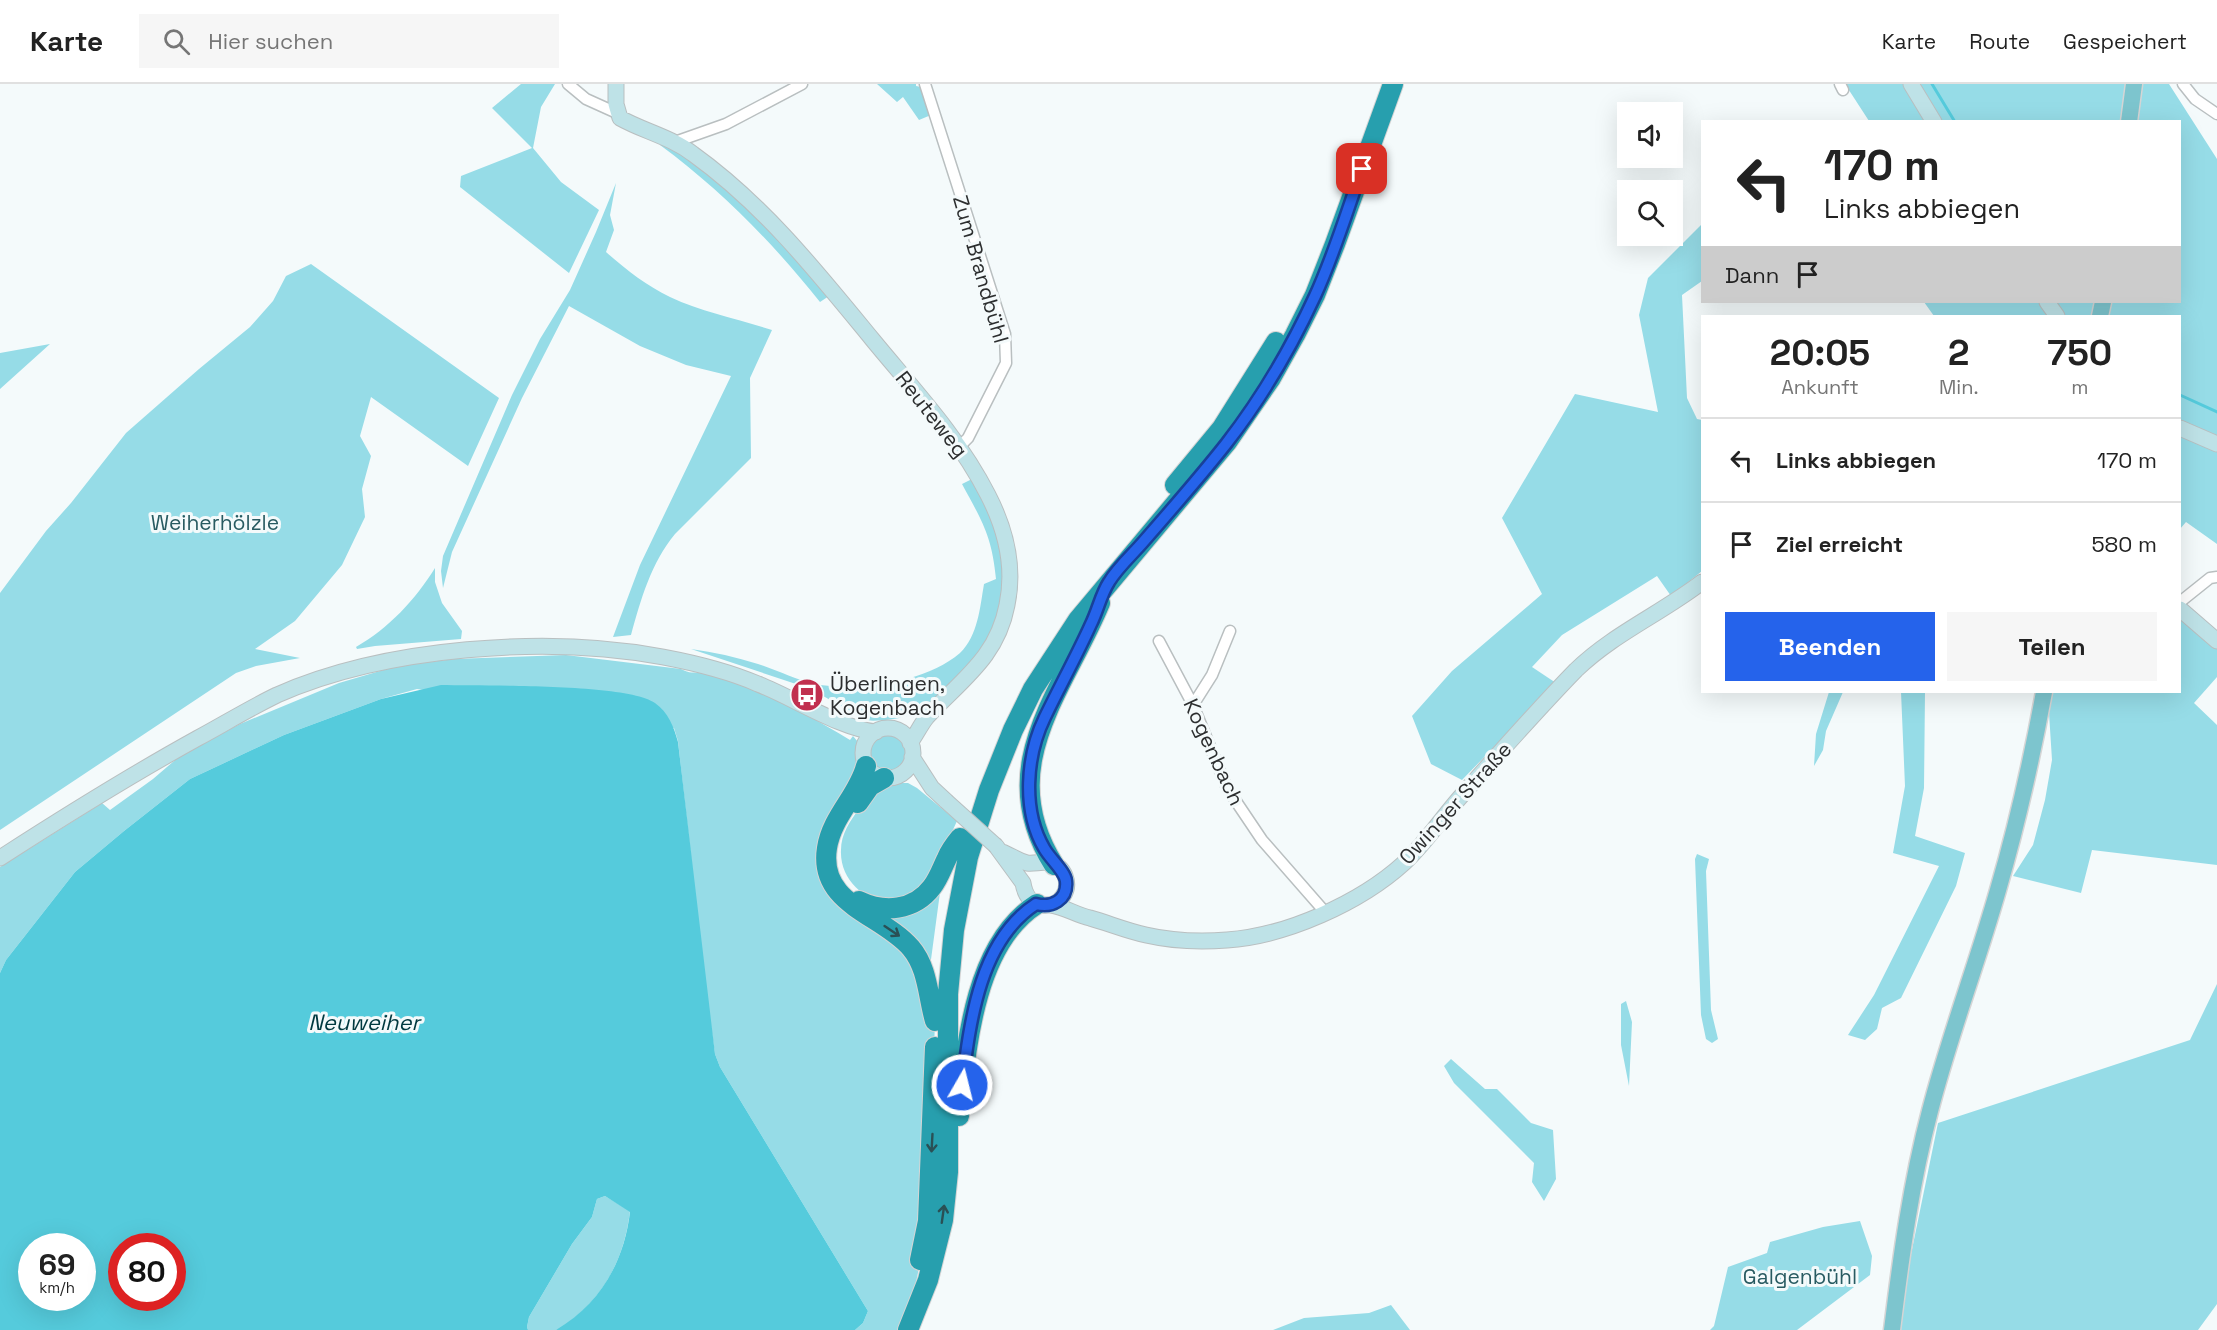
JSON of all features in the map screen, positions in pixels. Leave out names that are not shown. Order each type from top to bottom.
[{"type":"highway","points":[[903,1330],[915,1288],[928,1221],[935,1022],[941,934],[960,838],[974,796],[1016,694],[1043,651],[1108,564],[1221,428],[1289,320],[1311,274],[1380,84]]},
{"type":"highway","points":[[908,1330],[928,1280],[943,1220],[948,1172],[948,993],[954,930],[968,857],[988,790],[1033,689],[1078,620],[1227,442],[1271,378],[1315,295],[1393,84]]},
{"type":"highway","points":[[1045,864],[1031,809],[1029,784],[1033,752],[1043,720],[1092,623],[1109,582]]},
{"type":"highway","points":[[865,757],[862,780],[843,807],[830,834],[826,857],[827,868],[835,888],[843,898],[899,936],[912,949],[926,981],[935,1022]]},
{"type":"highway","points":[[884,778],[870,786],[840,830],[837,839],[834,850],[836,870],[850,895],[867,905],[885,909],[912,904],[932,887],[947,857],[960,838]]},
{"type":"highway","points":[[948,1172],[956,1140],[966,1056],[980,990],[989,964],[1004,936],[1023,913],[1044,905]]},
{"type":"main road","points":[[2129,120],[2134,84]]},
{"type":"main road","points":[[1892,1330],[1902,1252],[1929,1113],[1954,1026],[1998,892],[2022,800],[2044,693]]},
{"type":"street","points":[[568,84],[586,99],[617,113],[616,84]]},
{"type":"street","points":[[675,142],[726,124],[802,84]]},
{"type":"street","name":"Zum Brandbühl","points":[[924,84],[1005,334],[1006,363],[968,438],[959,447]]},
{"type":"street","points":[[1911,84],[1933,120]]},
{"type":"street","points":[[2183,84],[2195,99],[2217,114]]},
{"type":"street","name":"Reuteweg","points":[[617,113],[620,118],[675,142],[693,153],[763,213],[925,400],[959,447],[989,496],[999,521],[1009,558],[1010,590],[1003,622],[987,654],[971,675],[925,719],[911,750]]},
{"type":"street","points":[[2181,428],[2217,444]]},
{"type":"street","points":[[2181,601],[2210,578],[2217,577]]},
{"type":"street","name":"Owinger Straße","points":[[1044,905],[1166,939],[1226,940],[1260,936],[1297,926],[1360,895],[1404,863],[1463,794],[1578,669],[1617,637],[1678,601],[1701,583]]},
{"type":"street","points":[[2181,610],[2217,641]]},
{"type":"street","points":[[1193,705],[1212,675],[1230,631]]},
{"type":"street","name":"Kogenbach","points":[[1159,641],[1193,705],[1227,788],[1262,840],[1325,912]]},
{"type":"street","points":[[0,858],[87,801],[278,695],[358,669],[413,656],[527,647],[574,647],[635,652],[663,657],[758,683],[836,720],[876,732]]},
{"type":"street","name":"Reuteweg","points":[[897,730],[925,719]]},
{"type":"street","points":[[836,720],[861,743],[871,772],[884,778],[895,777],[904,772],[911,750]]},
{"type":"street","points":[[865,757],[868,739],[876,732],[886,729],[897,730],[932,788]]},
{"type":"street","points":[[904,772],[932,788],[999,849],[1023,883],[1027,896],[1044,905],[1060,900],[1066,891],[1064,873],[1045,864],[1024,862],[999,849]]},
{"type":"street","points":[[1023,883],[1027,872],[1045,864]]},
{"type":"street","name":"Owinger Straße","points":[[1066,891],[1098,920]]},
{"type":"green space","points":[[521,84],[555,84],[541,107],[533,148],[561,182],[599,210],[569,273],[460,187],[461,176],[532,148],[492,108]]},
{"type":"green space","points":[[877,84],[916,84],[921,87],[931,115],[919,120],[903,97],[897,102]]},
{"type":"green space","points":[[1845,84],[2169,84],[2217,159],[2217,544],[2186,522],[2181,528],[2181,315],[1933,315],[1925,303],[2181,303],[2181,120],[1868,120]]},
{"type":"green space","points":[[664,143],[704,171],[765,223],[829,296],[820,302],[745,218],[704,180],[660,145]]},
{"type":"green space","points":[[616,183],[610,215],[614,230],[606,252],[636,277],[670,297],[707,311],[772,330],[750,378],[751,458],[675,534],[653,569],[631,635],[613,637],[640,565],[731,376],[686,365],[640,346],[569,306],[522,398],[452,552],[443,588],[441,571],[443,556],[512,395],[540,339],[570,290]]},
{"type":"green space","points":[[1701,225],[1701,282],[1682,295],[1687,398],[1697,419],[1701,420],[1701,572],[1671,596],[1657,576],[1562,635],[1532,667],[1556,683],[1462,780],[1431,764],[1412,716],[1452,671],[1542,594],[1502,518],[1575,394],[1658,412],[1639,315],[1648,278],[1680,246],[1683,246],[1683,243]]},
{"type":"green space","name":"Weiherhölzle","points":[[311,264],[499,398],[468,466],[371,397],[360,436],[371,456],[362,489],[365,517],[342,565],[295,621],[255,649],[300,658],[256,666],[236,673],[0,830],[0,593],[46,531],[126,433],[250,327],[273,301],[286,276]]},
{"type":"green space","points":[[50,344],[0,389],[0,353]]},
{"type":"green space","points":[[974,478],[991,515],[1001,553],[1002,592],[998,611],[986,645],[975,661],[950,687],[913,718],[909,715],[887,720],[865,720],[811,689],[691,649],[741,659],[808,682],[832,686],[871,686],[891,683],[929,672],[945,663],[960,653],[971,638],[977,621],[984,584],[996,579],[989,540],[962,484]]},
{"type":"green space","points":[[435,568],[435,582],[442,603],[462,631],[461,639],[357,649],[356,647],[400,612]]},
{"type":"green space","points":[[2181,614],[2217,646],[2217,677],[2194,703],[2217,725],[2217,865],[2092,850],[2081,893],[2013,876],[2033,845],[2045,800],[2052,760],[2049,713],[2052,693],[2181,693]]},
{"type":"green space","points":[[566,655],[712,675],[781,703],[850,740],[853,736],[863,748],[872,735],[885,729],[898,732],[910,743],[910,762],[905,770],[843,807],[831,879],[899,936],[935,1021],[928,1221],[915,1288],[903,1330],[855,1330],[863,1323],[868,1311],[720,1067],[715,1054],[678,741],[674,728],[417,689],[381,699],[284,735],[190,779],[75,872],[6,960],[0,973],[0,867],[102,803],[110,810],[153,779],[181,755],[240,724],[339,683],[397,666],[454,659]]},
{"type":"green space","points":[[1829,693],[1843,693],[1826,731],[1823,750],[1814,766],[1816,734]]},
{"type":"green space","points":[[1901,693],[1925,693],[1924,788],[1915,836],[1965,853],[1956,886],[1901,998],[1882,1008],[1877,1029],[1865,1040],[1848,1035],[1874,995],[1939,866],[1893,853],[1905,786]]},
{"type":"green space","points":[[908,783],[957,821],[939,866],[930,879],[913,895],[888,902],[864,894],[854,886],[842,863],[841,850],[852,818],[874,791],[885,785]]},
{"type":"green space","points":[[1697,854],[1709,859],[1706,871],[1711,1010],[1718,1039],[1712,1043],[1706,1039],[1701,1015],[1695,859]]},
{"type":"green space","points":[[941,885],[930,967],[877,912]]},
{"type":"green space","points":[[2217,984],[2217,1304],[2198,1330],[1900,1330],[1909,1264],[1938,1123],[2190,1040]]},
{"type":"green space","points":[[1626,1001],[1632,1022],[1629,1086],[1621,1045],[1621,1004]]},
{"type":"green space","points":[[1451,1059],[1485,1089],[1497,1089],[1531,1123],[1553,1130],[1556,1179],[1544,1201],[1532,1182],[1534,1163],[1454,1083],[1444,1066]]},
{"type":"green space","points":[[605,1196],[630,1211],[620,1254],[607,1280],[590,1303],[563,1327],[556,1330],[528,1330],[529,1317],[572,1244],[592,1217],[597,1199]]},
{"type":"green space","name":"Galgenbühl","points":[[1860,1221],[1872,1256],[1870,1275],[1797,1330],[1710,1330],[1714,1326],[1728,1267],[1767,1253],[1770,1242],[1823,1227]]},
{"type":"green space","points":[[1391,1305],[1410,1330],[1273,1330],[1304,1318],[1369,1313]]},
{"type":"water","name":"Neuweiher","points":[[441,685],[553,687],[616,692],[640,697],[655,703],[664,711],[678,742],[715,1054],[720,1067],[868,1311],[863,1323],[855,1330],[556,1330],[572,1320],[597,1294],[616,1264],[622,1248],[630,1212],[605,1196],[597,1199],[592,1217],[572,1244],[529,1317],[528,1330],[0,1330],[0,973],[6,960],[75,872],[124,831],[190,779],[284,735],[381,699]]},
{"type":"waterway","points":[[1932,84],[1954,120]]},
{"type":"waterway","points":[[2181,395],[2217,412]]},
{"type":"place","name":"Überlingen, Kogenbach","points":[[807,695]]},
{"type":"route","points":[[962,1085],[973,1017],[980,990],[989,964],[1004,936],[1023,913],[1036,904],[1044,906],[1056,903],[1066,891],[1064,873],[1054,864],[1043,847],[1036,831],[1031,809],[1029,784],[1033,752],[1043,720],[1092,623],[1109,582],[1205,470],[1271,378],[1315,295],[1362,169]]}]
